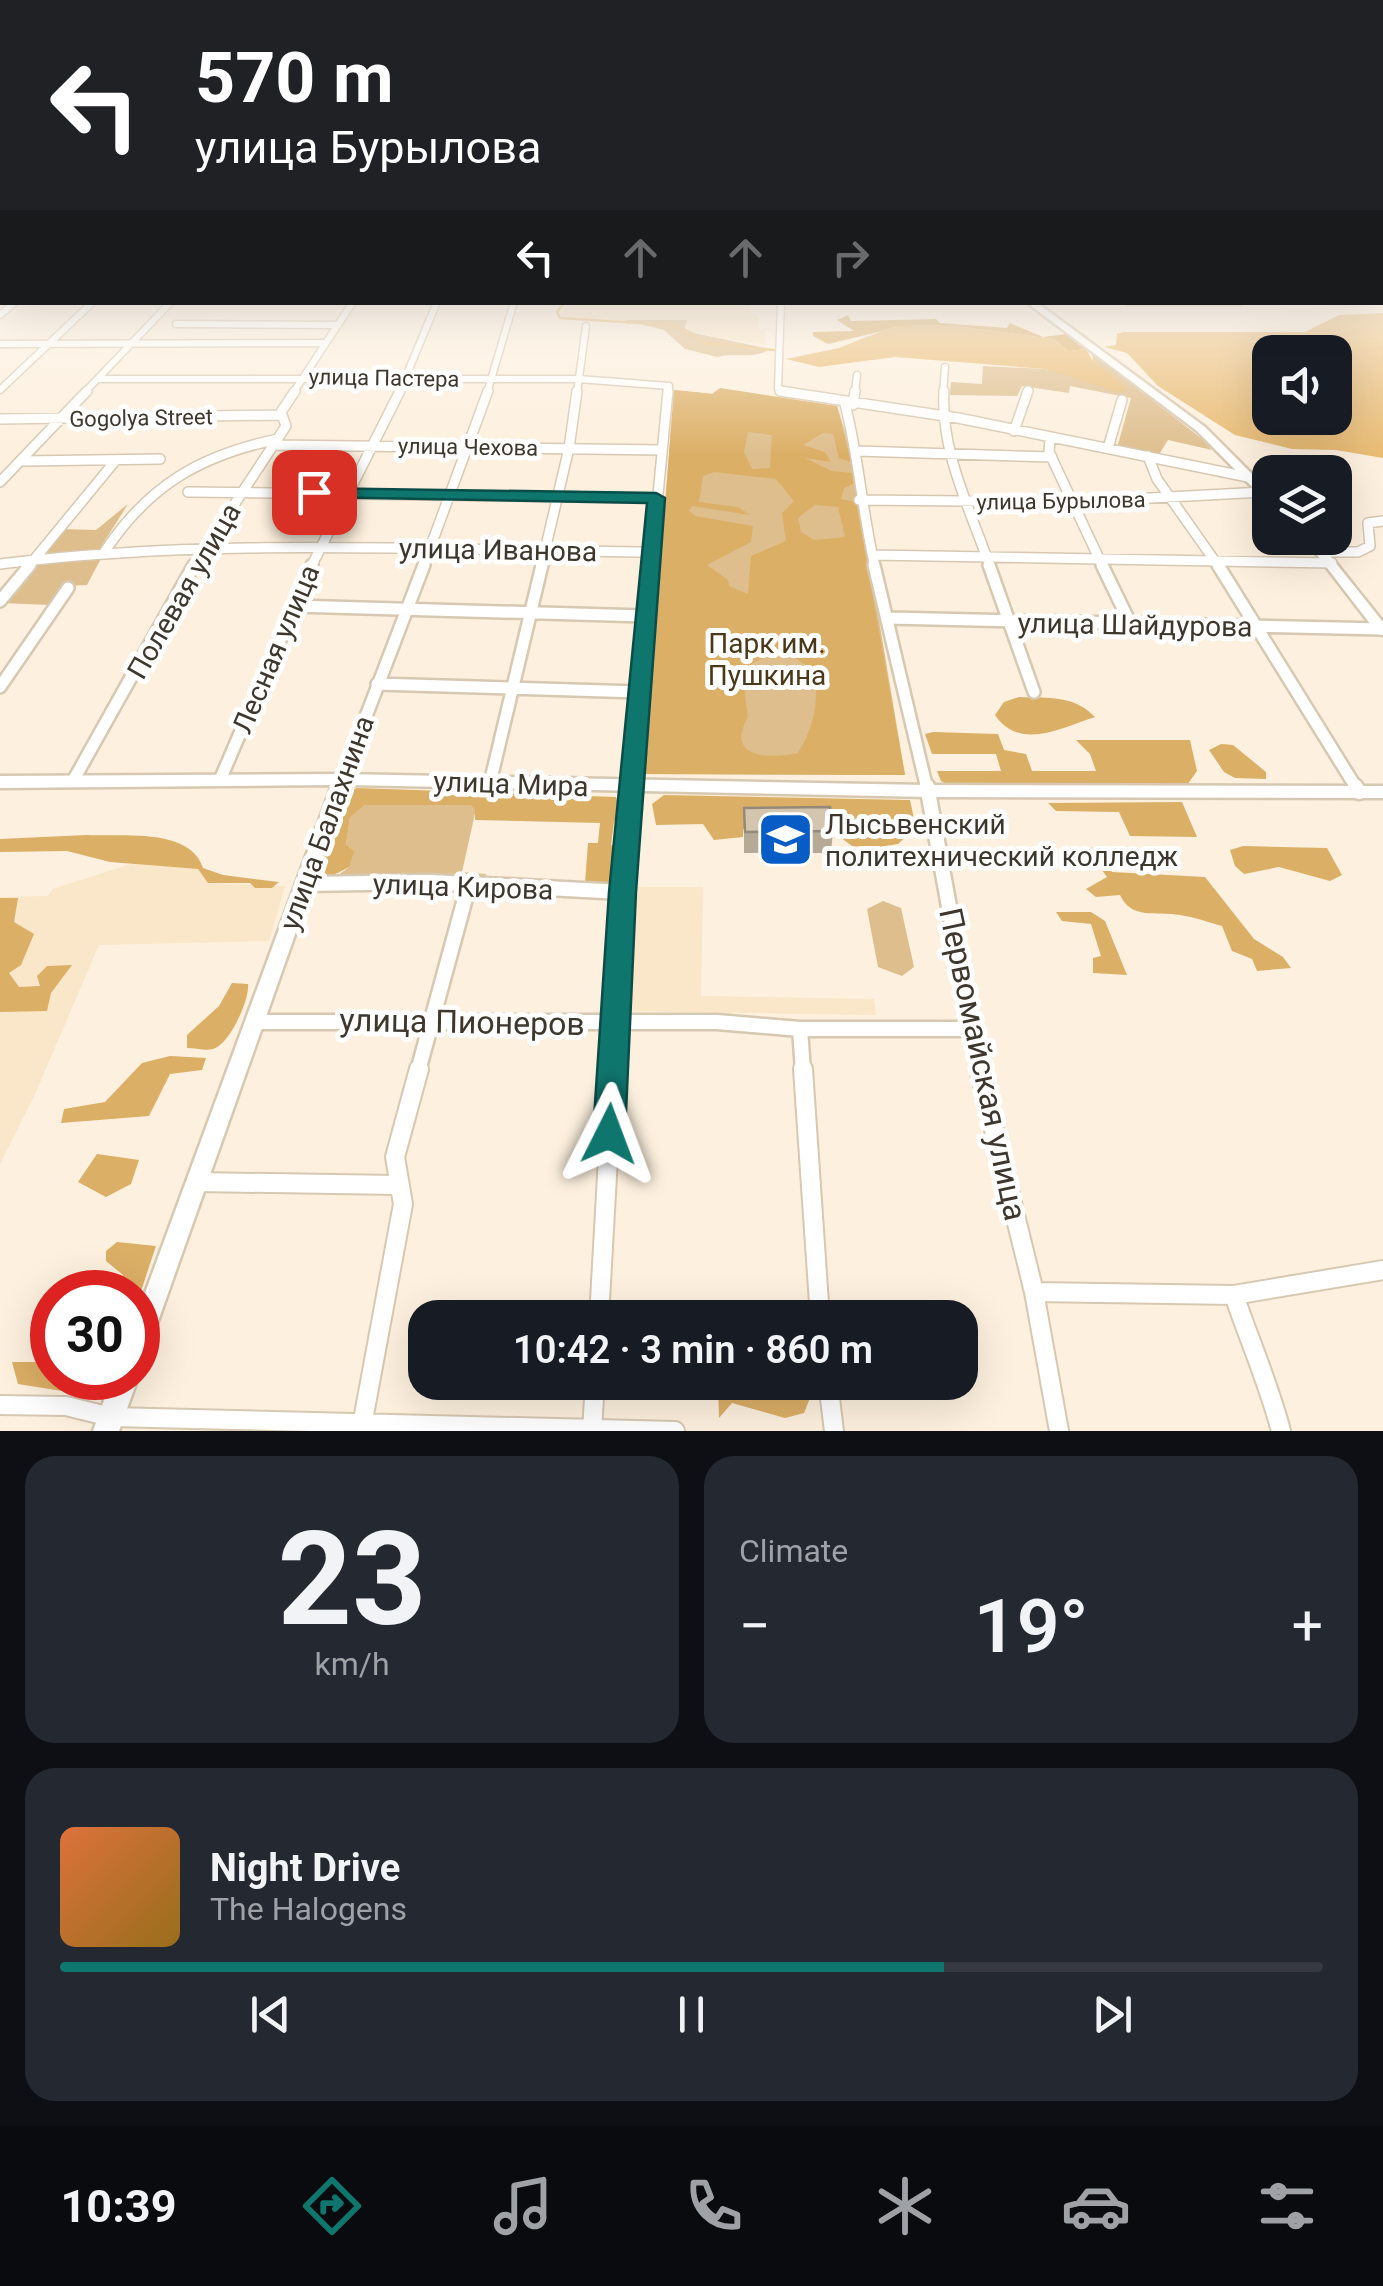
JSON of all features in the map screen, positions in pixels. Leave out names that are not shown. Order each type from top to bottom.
[{"type":"street","points":[[0,390],[70,323]]},
{"type":"street","points":[[0,482],[151,323]]},
{"type":"street","name":"Лесная улица","points":[[220,780],[318,550],[353,491],[408,378],[426,323]]},
{"type":"street","name":"улица Балахнина","points":[[160,1284],[377,684],[469,446],[507,323]]},
{"type":"street","points":[[780,323],[781,393],[942,416],[1248,476]]},
{"type":"street","points":[[1060,323],[1201,429],[1252,480]]},
{"type":"street","points":[[176,324],[335,325]]},
{"type":"street","name":"Полевая улица","points":[[73,781],[203,549],[286,426],[282,415],[335,325]]},
{"type":"street","points":[[490,783],[569,448],[586,326]]},
{"type":"street","points":[[0,344],[323,343]]},
{"type":"street","points":[[945,367],[942,416],[951,455],[1034,692]]},
{"type":"street","name":"Первомайская улица","points":[[857,375],[849,404],[857,450],[859,500],[928,791],[969,1029],[1034,1292],[1059,1431]]},
{"type":"street","name":"улица Пастера","points":[[98,379],[579,379],[669,386],[662,450]]},
{"type":"street","points":[[1014,431],[1028,391]]},
{"type":"street","points":[[1108,448],[1122,400]]},
{"type":"street","name":"Gogolya Street","points":[[0,418],[282,415]]},
{"type":"street","points":[[1050,438],[1052,457],[1130,623]]},
{"type":"street","name":"улица Чехова","points":[[104,551],[141,499],[192,462],[276,442],[662,450]]},
{"type":"street","points":[[600,1300],[622,892],[662,450]]},
{"type":"street","points":[[857,450],[1052,457]]},
{"type":"street","points":[[1148,456],[1149,470],[1176,500],[1262,628],[1313,722],[1360,792]]},
{"type":"street","points":[[24,461],[160,459]]},
{"type":"street","points":[[0,601],[116,460]]},
{"type":"street","points":[[188,492],[449,492],[656,498]]},
{"type":"street","name":"улица Бурылова","points":[[859,500],[1076,502],[1252,496]]},
{"type":"street","points":[[874,555],[1218,564],[1328,557],[1370,546],[1368,523],[1383,521]]},
{"type":"street","name":"улица Иванова","points":[[0,564],[104,551],[203,549],[650,552]]},
{"type":"street","points":[[1328,557],[1382,630]]},
{"type":"street","points":[[0,686],[68,588]]},
{"type":"street","points":[[294,606],[644,616]]},
{"type":"street","name":"улица Шайдурова","points":[[890,618],[1382,630]]},
{"type":"street","points":[[377,684],[639,692]]},
{"type":"street","name":"улица Мира","points":[[0,782],[342,779],[928,791],[1383,792]]},
{"type":"street","name":"улица Кирова","points":[[304,884],[469,884],[622,892]]},
{"type":"street","points":[[362,1426],[403,1204],[395,1157],[469,884]]},
{"type":"street","name":"улица Пионеров","points":[[256,1022],[717,1022],[800,1029],[969,1029]]},
{"type":"street","points":[[800,1029],[819,1300]]},
{"type":"street","points":[[197,1182],[398,1186]]},
{"type":"street","points":[[1034,1292],[1234,1295],[1383,1270]]},
{"type":"street","points":[[1234,1295],[1252,1347],[1264,1365],[1280,1431]]},
{"type":"street","points":[[108,1424],[117,1400]]},
{"type":"street","points":[[592,1430],[594,1400]]},
{"type":"street","points":[[830,1400],[834,1431]]},
{"type":"street","points":[[0,1406],[66,1406],[108,1424],[675,1431]]},
{"type":"shaded area","points":[[680,323],[759,323],[758,329],[765,330],[765,345],[694,333]]},
{"type":"shaded area","points":[[841,323],[940,323],[1007,328],[1010,323],[1043,337],[1067,334],[1086,349],[1069,351],[1054,339],[946,325],[903,326],[828,344],[813,336],[813,332],[854,331]]},
{"type":"shaded area","points":[[1323,323],[1383,323],[1383,458],[1336,450],[1292,449],[1235,435],[1158,386],[1127,353],[1104,347],[1116,345],[1117,334],[1305,332]]},
{"type":"shaded area","points":[[946,325],[1054,339],[1069,351],[1086,349],[1093,361],[1128,390],[1119,392],[1045,369],[895,357],[819,367],[786,359],[839,348],[895,326]]},
{"type":"shaded area","name":"Парк им. Пушкина","points":[[720,388],[837,406],[851,462],[839,458],[833,434],[823,433],[803,445],[825,452],[831,462],[805,458],[832,471],[852,473],[853,484],[844,488],[841,499],[856,502],[905,775],[644,774],[674,390],[712,394]],"holes":[[[748,432],[772,435],[770,468],[752,469],[744,452]],[[714,472],[776,479],[794,501],[782,513],[786,541],[751,556],[748,594],[729,586],[728,580],[707,565],[751,542],[753,526],[695,516],[689,511],[692,506],[750,515],[738,507],[699,502],[703,476]],[[815,505],[838,507],[845,537],[814,540],[801,532],[798,518]],[[790,654],[815,672],[814,714],[798,753],[763,755],[746,748],[742,741],[748,717],[747,670],[760,659]]]},
{"type":"shaded area","points":[[1019,697],[1069,701],[1095,717],[1042,734],[1017,732],[995,715],[1004,702]]},
{"type":"shaded area","points":[[925,734],[998,734],[1004,750],[1026,754],[1032,771],[1096,771],[1090,754],[1076,740],[1190,740],[1197,771],[1187,785],[950,786],[941,781],[937,771],[1001,771],[996,754],[932,754]]},
{"type":"shaded area","points":[[1221,744],[1233,745],[1266,772],[1266,779],[1235,778],[1224,772],[1209,750]]},
{"type":"shaded area","points":[[357,788],[616,797],[621,813],[614,822],[611,845],[621,849],[608,886],[585,883],[588,843],[598,843],[600,823],[475,820],[475,809],[470,805],[365,805],[350,817],[346,845],[354,851],[349,867],[325,875],[317,870],[344,793]]},
{"type":"shaded area","points":[[664,795],[910,800],[916,828],[898,844],[872,848],[852,846],[828,828],[743,829],[743,837],[714,840],[703,824],[656,825],[652,804]]},
{"type":"shaded area","points":[[1182,802],[1197,837],[1130,836],[1119,812],[1056,811],[1048,803]]},
{"type":"shaded area","points":[[87,835],[170,840],[196,855],[203,868],[223,875],[279,882],[272,888],[255,888],[250,883],[208,883],[198,869],[110,862],[67,851],[0,852],[0,839]]},
{"type":"shaded area","points":[[1243,846],[1327,848],[1342,875],[1330,881],[1279,867],[1244,874],[1235,866],[1230,850]]},
{"type":"shaded area","points":[[1066,847],[1100,848],[1112,872],[1205,877],[1254,939],[1283,957],[1291,968],[1257,971],[1252,959],[1232,951],[1222,926],[1185,916],[1138,911],[1120,895],[1096,897],[1086,889],[1107,877],[1101,869],[1062,852]]},
{"type":"shaded area","points":[[131,864],[199,869],[208,883],[285,886],[269,941],[99,945],[35,1094],[0,1164],[0,897],[48,896],[53,889]]},
{"type":"shaded area","points":[[634,887],[703,887],[701,996],[874,999],[876,1015],[627,1011]]},
{"type":"shaded area","points":[[0,898],[18,898],[14,922],[34,934],[21,965],[9,973],[19,987],[40,986],[37,976],[47,966],[72,965],[51,993],[47,1011],[0,1012]]},
{"type":"shaded area","points":[[1056,912],[1091,912],[1105,921],[1127,975],[1093,973],[1093,958],[1101,956],[1091,924],[1062,921]]},
{"type":"shaded area","points":[[232,983],[248,984],[238,1020],[226,1039],[213,1049],[187,1048],[187,1035],[219,1006]]},
{"type":"shaded area","points":[[170,1056],[206,1058],[202,1070],[170,1074],[149,1116],[61,1123],[64,1109],[105,1102],[142,1063]]},
{"type":"shaded area","points":[[97,1154],[139,1160],[131,1184],[106,1197],[78,1182]]},
{"type":"shaded area","points":[[117,1242],[156,1246],[148,1270],[117,1270],[106,1261],[106,1251]]},
{"type":"shaded area","points":[[12,1362],[30,1362],[30,1386],[18,1384]]},
{"type":"shaded area","points":[[718,1400],[809,1400],[804,1413],[785,1418],[732,1403],[719,1418]]},
{"type":"green space","points":[[635,323],[686,323],[685,328],[694,333],[770,349],[757,354],[717,357],[685,349],[664,330]]},
{"type":"green space","points":[[1092,353],[1212,450],[1168,440],[1158,456],[1117,448],[1131,398],[1070,386],[1069,393],[1022,386],[1017,396],[950,395],[951,382],[982,384],[983,366],[1045,369],[1126,390],[1093,361]]},
{"type":"green space","name":"Парк им. Пушкина","points":[[674,390],[837,406],[850,447],[905,775],[644,774]]},
{"type":"green space","points":[[128,504],[99,550],[43,556],[63,529],[96,530]]},
{"type":"green space","points":[[104,553],[87,585],[66,586],[50,605],[2,603],[38,562]]},
{"type":"green space","points":[[365,805],[470,805],[476,809],[462,872],[486,874],[483,881],[332,880],[349,867],[346,845],[350,816]]},
{"type":"green space","points":[[883,901],[901,908],[914,967],[902,976],[878,967],[867,909]]},
{"type":"building","points":[[830,807],[833,831],[745,832],[744,808]]},
{"type":"waterway","points":[[636,323],[671,325],[706,343],[774,350]]},
{"type":"place","name":"Лысьвенский политехнический колледж","points":[[786,840]]},
{"type":"route","points":[[314,492],[656,498],[622,892],[609,1134]]}]
